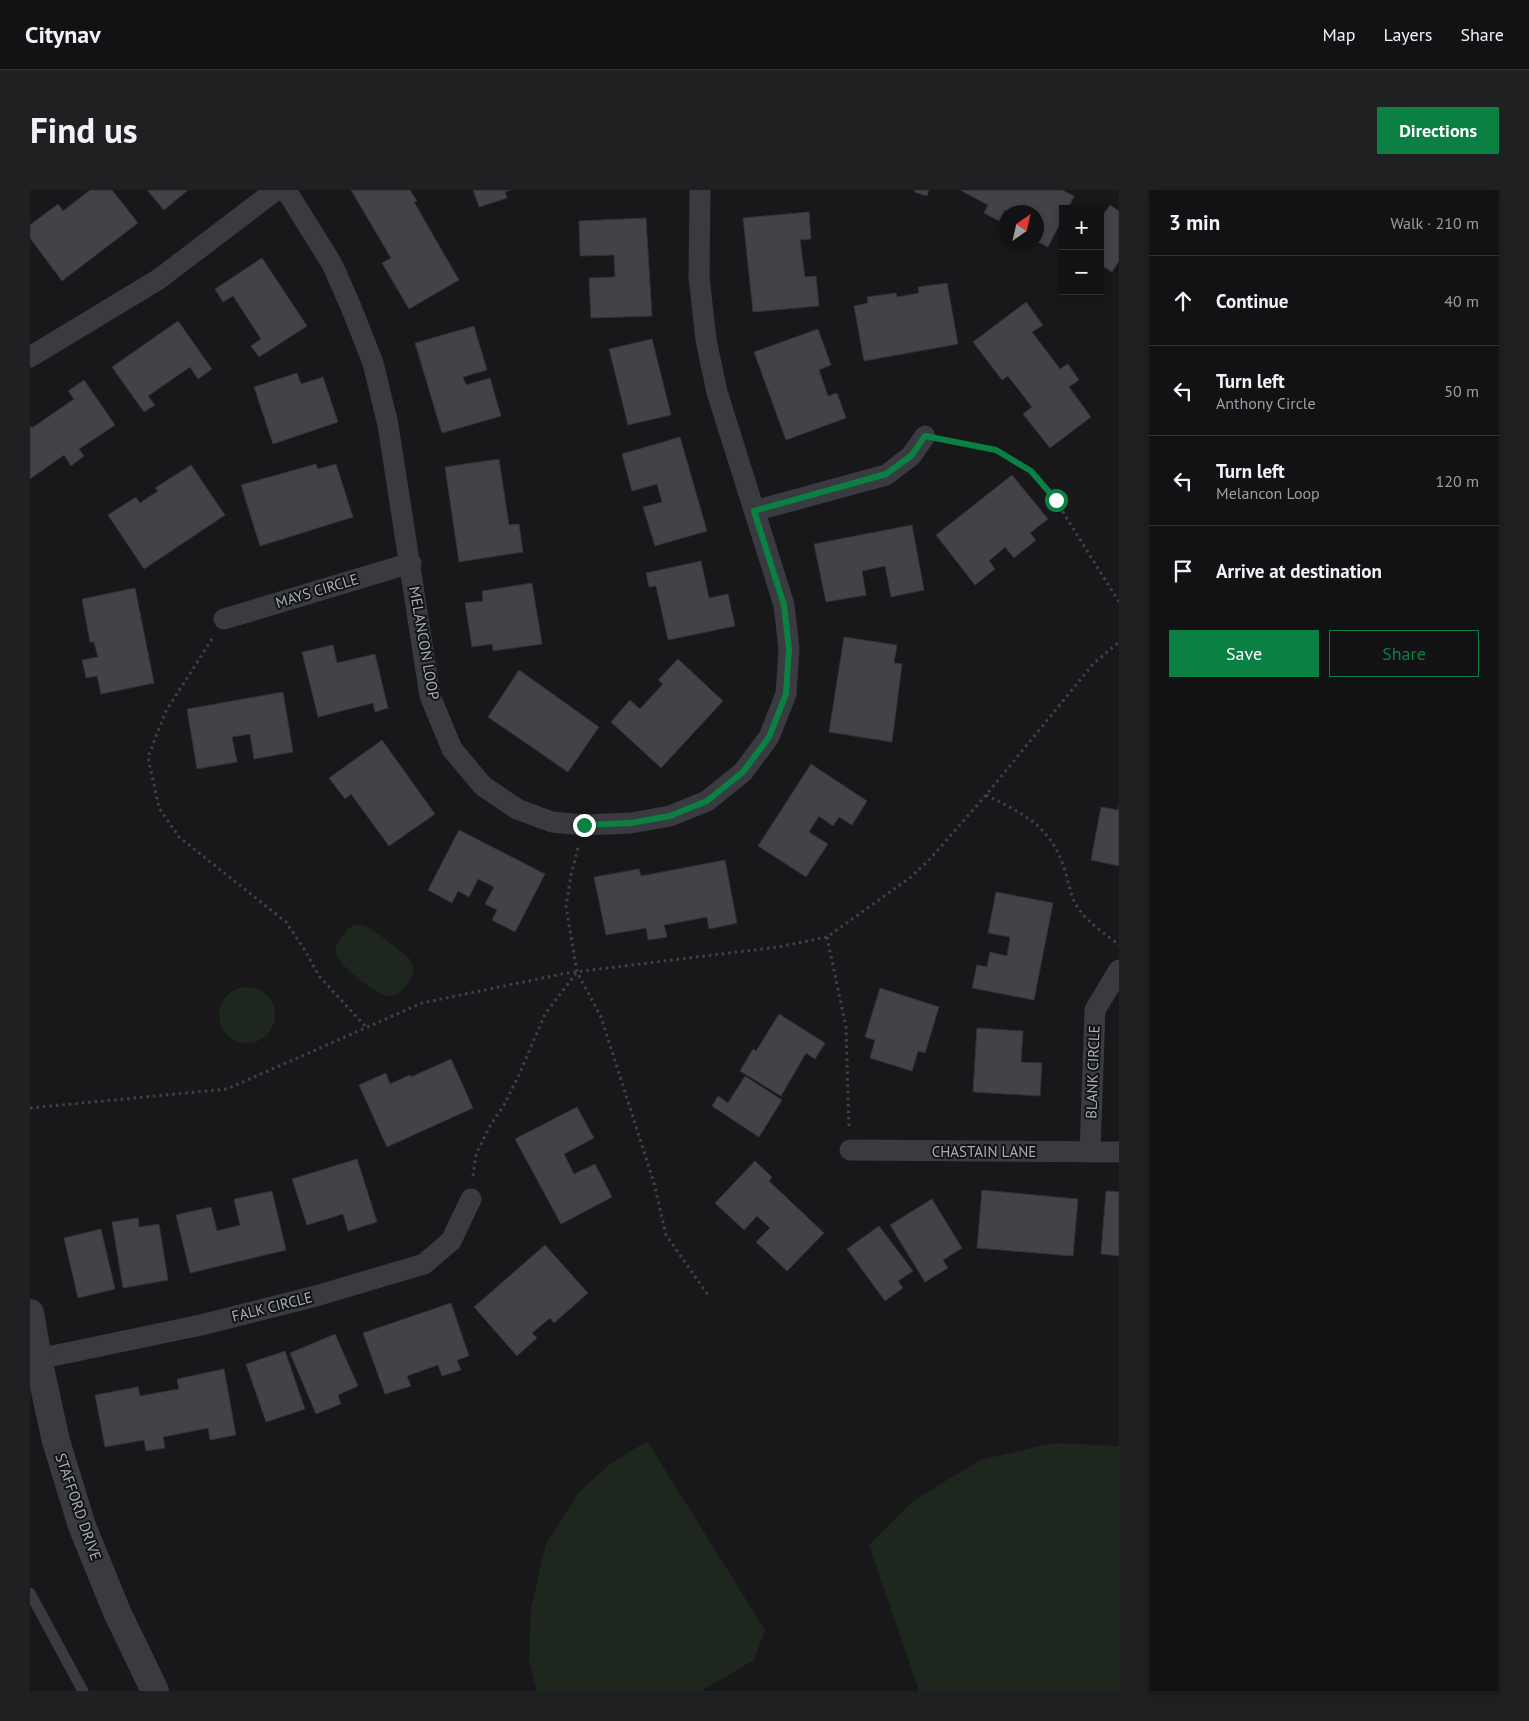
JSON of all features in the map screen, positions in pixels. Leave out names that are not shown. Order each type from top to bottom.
[{"type":"street","points":[[30,357],[158,279],[276,190]]},
{"type":"street","name":"MELANCON LOOP","points":[[286,190],[332,264],[373,363],[388,425],[411,563],[430,696],[452,749],[483,786],[517,809],[552,822],[584,825],[631,823],[670,816],[707,801],[743,772],[769,737],[786,694],[789,649],[784,605],[717,392],[706,340],[699,277],[700,190]]},
{"type":"street","points":[[754,511],[886,474],[911,456],[925,436]]},
{"type":"street","name":"MAYS CIRCLE","points":[[224,620],[411,563]]},
{"type":"street","name":"BLANK CIRCLE","points":[[1090,1152],[1094,1010],[1119,970]]},
{"type":"street","name":"CHASTAIN LANE","points":[[850,1150],[1119,1152]]},
{"type":"street","name":"FALK CIRCLE","points":[[34,1359],[201,1325],[316,1296],[424,1264],[451,1241],[470,1199]]},
{"type":"street","name":"STAFFORD DRIVE","points":[[30,1314],[34,1359],[56,1441],[82,1526],[150,1687]]},
{"type":"lane","points":[[30,1593],[83,1691]]},
{"type":"path","points":[[925,436],[996,450],[1031,471],[1056,500],[1119,602]]},
{"type":"path","points":[[224,620],[166,711],[148,757],[159,808],[179,837],[286,922],[319,976],[366,1027]]},
{"type":"path","points":[[30,1108],[227,1089],[422,1003],[577,972],[778,947],[827,937],[911,877],[930,859],[986,795],[1094,663],[1119,642]]},
{"type":"path","points":[[986,795],[1027,816],[1050,838],[1061,859],[1075,903],[1081,912],[1119,945]]},
{"type":"path","points":[[584,825],[571,875],[566,906],[577,972],[600,1017],[654,1183],[666,1235],[708,1295]]},
{"type":"path","points":[[827,937],[846,1027],[850,1150]]},
{"type":"path","points":[[470,1199],[476,1154],[516,1082],[545,1014],[577,972]]},
{"type":"shaded area","points":[[357,924],[369,927],[409,958],[413,967],[413,974],[401,991],[391,996],[378,992],[340,961],[336,953],[339,940],[349,928]]},
{"type":"shaded area","points":[[241,987],[253,987],[267,995],[275,1009],[273,1026],[267,1035],[253,1043],[241,1043],[231,1038],[224,1031],[219,1021],[219,1009],[224,999],[231,992]]},
{"type":"shaded area","points":[[647,1441],[765,1630],[754,1660],[701,1691],[537,1691],[529,1662],[531,1608],[546,1544],[580,1491],[609,1465]]},
{"type":"shaded area","points":[[1054,1443],[1119,1446],[1119,1691],[919,1691],[869,1545],[913,1501],[980,1460]]},
{"type":"building","points":[[90,190],[112,190],[138,223],[62,281],[30,238],[30,225],[58,204],[63,211]]},
{"type":"building","points":[[147,190],[188,190],[164,210]]},
{"type":"building","points":[[351,190],[410,190],[417,201],[414,202],[459,280],[409,309],[382,263],[391,258]]},
{"type":"building","points":[[473,190],[511,190],[505,192],[507,198],[479,207]]},
{"type":"building","points":[[915,190],[929,190],[927,196],[914,192]]},
{"type":"building","points":[[960,190],[1062,190],[1074,196],[1070,205],[1059,205],[1059,226],[1048,247],[1044,245],[1044,205],[999,205],[999,221],[984,213],[988,205]]},
{"type":"building","points":[[1110,205],[1119,211],[1119,261],[1112,272],[1104,267],[1104,213]]},
{"type":"building","points":[[809,212],[811,239],[800,240],[805,277],[816,276],[819,306],[753,312],[743,218]]},
{"type":"building","points":[[646,218],[652,316],[591,318],[589,278],[615,277],[614,255],[580,256],[579,221]]},
{"type":"building","points":[[262,258],[307,326],[259,357],[251,346],[261,339],[233,296],[223,302],[215,289]]},
{"type":"building","points":[[947,283],[958,344],[864,361],[854,306],[868,303],[867,297],[896,293],[897,297],[919,293],[918,287]]},
{"type":"building","points":[[1026,302],[1043,325],[1032,332],[1060,369],[1068,364],[1079,380],[1069,387],[1091,417],[1050,448],[1023,414],[1032,407],[1008,376],[1002,380],[973,342]]},
{"type":"building","points":[[178,321],[212,369],[198,379],[190,367],[148,396],[155,405],[144,412],[112,367]]},
{"type":"building","points":[[474,326],[487,370],[463,377],[466,385],[490,378],[501,416],[442,433],[415,343]]},
{"type":"building","points":[[818,329],[831,365],[819,370],[828,396],[837,393],[846,418],[786,440],[754,352]]},
{"type":"building","points":[[652,339],[671,415],[628,425],[609,349]]},
{"type":"building","points":[[297,373],[301,384],[323,377],[338,422],[273,444],[254,387]]},
{"type":"building","points":[[84,380],[115,425],[79,449],[84,456],[71,466],[64,455],[30,479],[30,425],[32,428],[74,399],[68,391]]},
{"type":"building","points":[[680,437],[707,531],[655,546],[643,507],[662,502],[657,484],[632,491],[622,454]]},
{"type":"building","points":[[499,459],[509,525],[519,524],[523,552],[459,562],[445,467]]},
{"type":"building","points":[[316,464],[318,469],[336,464],[353,517],[260,546],[241,485]]},
{"type":"building","points":[[191,465],[225,515],[144,569],[108,515],[136,497],[140,503],[158,491],[155,488]]},
{"type":"building","points":[[1012,475],[1048,519],[1030,533],[1036,540],[1014,558],[1005,547],[989,561],[995,569],[975,585],[936,535]]},
{"type":"building","points":[[912,525],[924,590],[891,597],[885,566],[862,571],[866,595],[826,602],[814,544]]},
{"type":"building","points":[[701,561],[709,598],[728,594],[735,626],[668,640],[656,586],[649,587],[646,573]]},
{"type":"building","points":[[532,583],[542,644],[493,651],[492,644],[472,647],[465,603],[483,601],[482,591]]},
{"type":"building","points":[[135,588],[154,683],[101,694],[97,676],[86,678],[82,660],[98,657],[94,642],[90,642],[82,599]]},
{"type":"building","points":[[844,637],[897,645],[894,663],[902,664],[892,742],[829,732]]},
{"type":"building","points":[[333,645],[337,663],[375,654],[388,708],[375,712],[373,703],[318,717],[302,652]]},
{"type":"building","points":[[678,659],[723,701],[661,768],[611,722],[630,700],[640,709],[663,684],[658,680]]},
{"type":"building","points":[[519,670],[599,727],[568,772],[488,717]]},
{"type":"building","points":[[283,692],[293,752],[254,759],[250,734],[232,737],[237,762],[197,769],[187,709]]},
{"type":"building","points":[[382,740],[435,814],[389,846],[351,794],[345,799],[329,778]]},
{"type":"building","points":[[811,764],[867,801],[852,825],[839,817],[833,826],[819,816],[809,832],[828,844],[806,877],[758,846]]},
{"type":"building","points":[[1119,805],[1119,866],[1091,860],[1101,807],[1118,810]]},
{"type":"building","points":[[459,830],[545,874],[515,932],[492,920],[497,910],[485,904],[494,887],[478,879],[469,897],[458,891],[452,903],[428,890]]},
{"type":"building","points":[[725,860],[737,923],[709,929],[707,917],[664,925],[667,937],[648,940],[646,928],[606,935],[594,877],[639,869],[641,876]]},
{"type":"building","points":[[996,892],[1053,903],[1034,1000],[972,988],[977,965],[987,967],[990,952],[1007,956],[1010,937],[988,933]]},
{"type":"building","points":[[880,988],[939,1007],[925,1053],[918,1051],[912,1071],[870,1058],[875,1040],[865,1037]]},
{"type":"building","points":[[779,1014],[825,1043],[815,1059],[806,1053],[781,1096],[740,1071],[753,1049],[756,1051]]},
{"type":"building","points":[[977,1028],[1023,1031],[1021,1062],[1042,1063],[1040,1096],[973,1092]]},
{"type":"building","points":[[451,1059],[473,1108],[387,1147],[359,1085],[386,1073],[390,1084]]},
{"type":"building","points":[[745,1076],[782,1100],[759,1137],[712,1106],[718,1096],[728,1103]]},
{"type":"building","points":[[577,1107],[594,1138],[564,1154],[574,1174],[595,1164],[612,1197],[561,1224],[515,1139]]},
{"type":"building","points":[[357,1159],[377,1222],[348,1231],[343,1214],[307,1225],[292,1179]]},
{"type":"building","points":[[755,1161],[772,1177],[769,1181],[824,1233],[787,1271],[756,1242],[770,1228],[757,1216],[744,1230],[715,1203]]},
{"type":"building","points":[[982,1190],[1078,1199],[1073,1256],[977,1248]]},
{"type":"building","points":[[272,1191],[286,1250],[190,1273],[176,1215],[211,1207],[217,1231],[240,1225],[234,1199]]},
{"type":"building","points":[[1106,1191],[1119,1192],[1119,1256],[1101,1254]]},
{"type":"building","points":[[932,1199],[962,1248],[943,1260],[948,1268],[925,1282],[890,1225]]},
{"type":"building","points":[[138,1218],[139,1227],[159,1224],[168,1280],[123,1288],[112,1222]]},
{"type":"building","points":[[879,1226],[913,1271],[898,1281],[903,1288],[885,1301],[847,1249]]},
{"type":"building","points":[[101,1229],[115,1289],[78,1298],[64,1238]]},
{"type":"building","points":[[545,1245],[588,1293],[554,1323],[550,1318],[532,1333],[537,1338],[517,1356],[474,1307]]},
{"type":"building","points":[[451,1303],[469,1356],[457,1360],[461,1370],[442,1376],[438,1365],[407,1376],[411,1386],[385,1394],[363,1333]]},
{"type":"building","points":[[335,1334],[358,1386],[338,1395],[341,1404],[316,1414],[290,1353]]},
{"type":"building","points":[[285,1351],[305,1409],[266,1422],[246,1364]]},
{"type":"building","points":[[224,1369],[236,1435],[210,1440],[208,1428],[163,1437],[165,1448],[146,1451],[144,1440],[105,1447],[95,1395],[138,1387],[140,1396],[179,1389],[177,1379]]},
{"type":"route","points":[[584,825],[631,823],[670,816],[707,801],[743,772],[769,737],[786,694],[789,649],[784,605],[754,511],[886,474],[911,456],[925,436],[996,450],[1031,471],[1056,500]]}]
